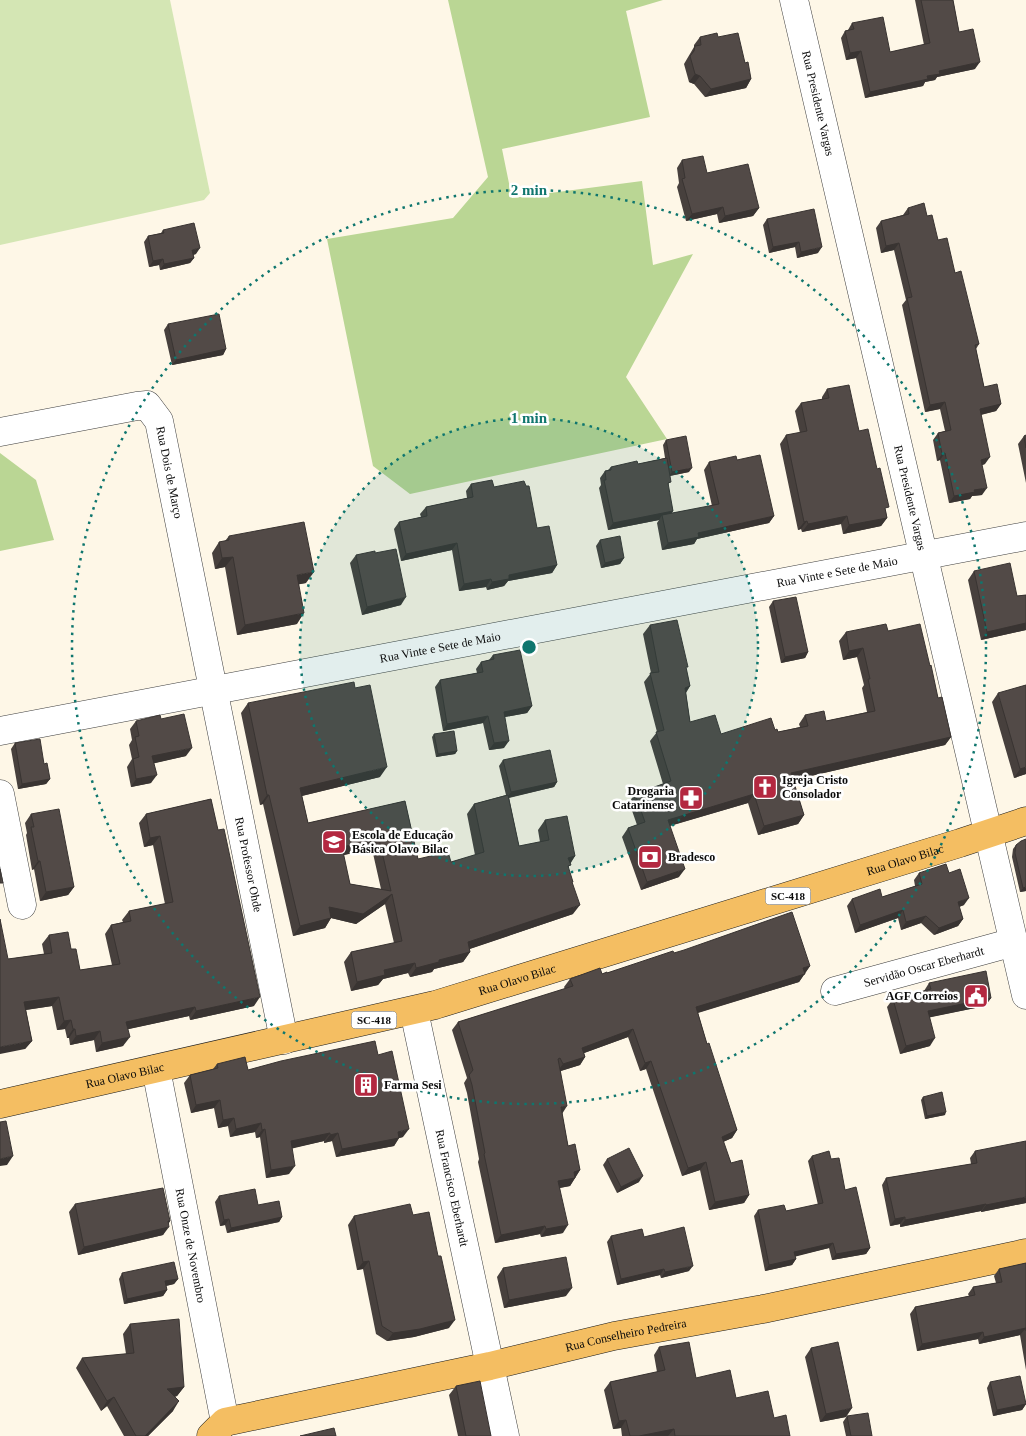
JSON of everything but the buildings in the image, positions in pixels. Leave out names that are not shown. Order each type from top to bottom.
[{"type":"main road","name":"Rua Olavo Bilac","points":[[0,1104],[414,1010],[1026,821]]},
{"type":"main road","name":"Rua Conselheiro Pedreira","points":[[218,1429],[614,1336],[763,1308],[1026,1253]]},
{"type":"street","name":"Rua Presidente Vargas","points":[[794,0],[1026,995]]},
{"type":"street","name":"Rua Dois de Março","points":[[0,432],[137,406],[146,405],[151,409],[159,420],[163,436],[214,691]]},
{"type":"street","name":"Rua Vinte e Sete de Maio","points":[[0,731],[1026,536]]},
{"type":"street","name":"Rua Professor Ohde","points":[[214,691],[284,1040]]},
{"type":"street","points":[[0,794],[22,905]]},
{"type":"street","name":"Servidão Oscar Eberhardt","points":[[835,992],[1014,942]]},
{"type":"street","name":"Rua Francisco Eberhardt","points":[[414,1010],[505,1436]]},
{"type":"street","name":"Rua Onze de Novembro","points":[[156,1069],[218,1429]]},
{"type":"green space","points":[[0,0],[170,0],[210,193],[204,200],[0,245]]},
{"type":"green space","points":[[448,0],[663,0],[626,11],[650,117],[502,149],[512,198],[642,181],[653,265],[693,254],[626,377],[667,439],[410,494],[373,466],[327,239],[453,218],[488,177]]},
{"type":"green space","points":[[0,453],[36,480],[54,540],[0,551]]},
{"type":"place","name":"Igreja Cristo Consolador","points":[[765,787]]},
{"type":"place","name":"Drogaria Catarinense","points":[[691,798]]},
{"type":"place","name":"Escola de Educação Básica Olavo Bilac","points":[[334,842]]},
{"type":"place","name":"Bradesco","points":[[650,857]]},
{"type":"place","name":"AGF Correios","points":[[976,996]]},
{"type":"place","name":"Farma Sesi","points":[[366,1085]]}]
